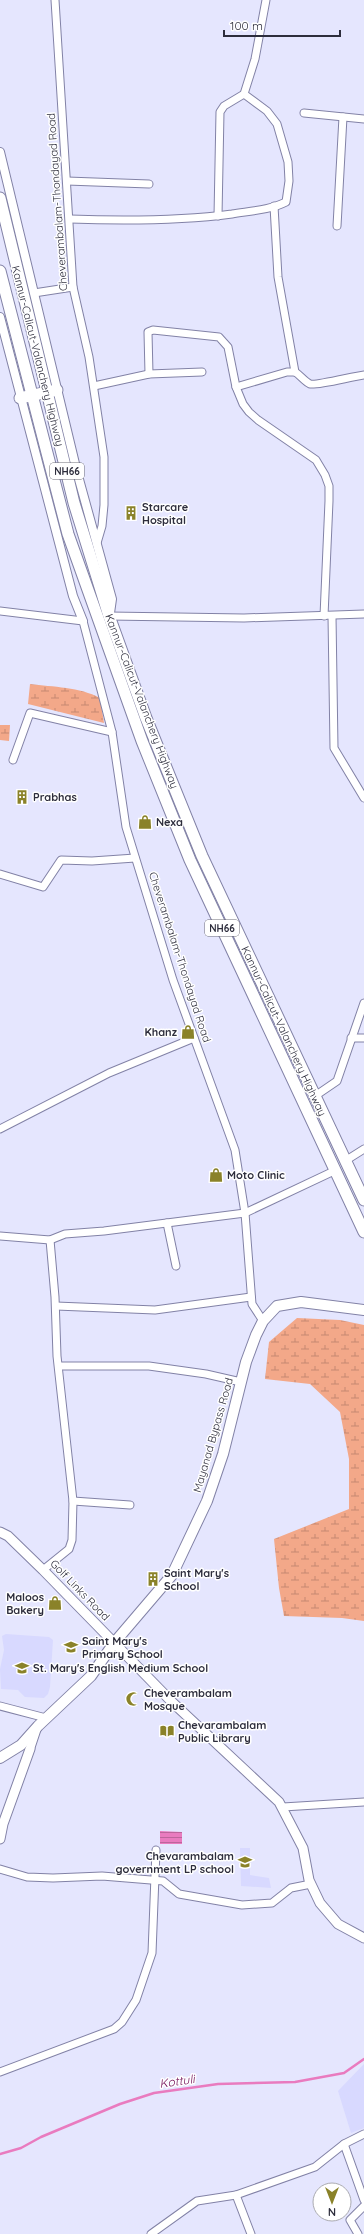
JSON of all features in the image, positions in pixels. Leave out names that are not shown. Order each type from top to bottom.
[{"type":"highway","name":"Kannur-Calicut-Valanchery Highway","points":[[0,198],[52,391],[74,503],[109,616],[154,738],[202,856],[364,1200]]},
{"type":"highway","name":"Kannur-Calicut-Valanchery Highway","points":[[0,271],[26,397],[68,534],[142,741],[190,860],[334,1171],[364,1232]]},
{"type":"highway","points":[[26,397],[52,391]]},
{"type":"main road","name":"Mayanad Bypass Road","points":[[0,1758],[22,1745],[46,1718],[91,1676],[114,1643],[172,1575],[207,1501],[223,1454],[241,1382],[256,1335],[263,1321],[277,1306],[301,1302],[364,1310]]},
{"type":"main road","name":"Golf Links Road","points":[[0,1532],[8,1536],[43,1570],[171,1701],[239,1763],[283,1807],[303,1848],[311,1884],[320,1903],[338,1924],[364,1938]]},
{"type":"main road","points":[[0,1839],[2,1824],[30,1749]]},
{"type":"street","name":"Cheverambalam-Thondayad Road","points":[[55,0],[70,219],[73,287],[89,357],[102,441],[105,481],[102,526],[96,544]]},
{"type":"street","points":[[218,216],[220,112],[224,106],[244,94],[255,59],[266,0]]},
{"type":"street","points":[[70,219],[150,221],[218,216],[274,206],[286,202],[289,181],[288,162],[278,124],[267,111],[244,94]]},
{"type":"street","points":[[304,113],[364,119]]},
{"type":"street","points":[[337,226],[343,117]]},
{"type":"street","points":[[0,152],[34,293],[52,391],[112,599],[109,616],[332,616],[364,614]]},
{"type":"street","points":[[67,181],[149,184]]},
{"type":"street","points":[[274,206],[278,277],[295,372],[309,383],[317,385],[345,377],[364,375]]},
{"type":"street","points":[[34,293],[73,287]]},
{"type":"street","points":[[0,317],[26,397],[73,596],[83,621],[0,611]]},
{"type":"street","points":[[149,374],[148,332],[153,330],[219,337],[228,347],[236,387],[243,404],[249,412],[316,460],[329,486],[324,616]]},
{"type":"street","points":[[94,386],[149,374],[202,372]]},
{"type":"street","points":[[236,387],[277,374],[295,372]]},
{"type":"street","points":[[332,616],[334,748],[364,798]]},
{"type":"street","name":"Cheverambalam-Thondayad Road","points":[[83,621],[112,732],[126,827],[173,980],[235,1150],[245,1213],[252,1304],[263,1321]]},
{"type":"street","points":[[13,760],[30,713],[112,732]]},
{"type":"street","points":[[0,874],[43,887],[61,860],[92,861],[135,858]]},
{"type":"street","points":[[314,1096],[337,1081],[364,1004]]},
{"type":"street","points":[[0,1128],[109,1072],[194,1038]]},
{"type":"street","points":[[351,1038],[364,1038]]},
{"type":"street","points":[[345,1161],[364,1149]]},
{"type":"street","points":[[0,1236],[50,1240],[65,1234],[245,1213],[334,1171]]},
{"type":"street","points":[[167,1223],[176,1266]]},
{"type":"street","points":[[43,1570],[69,1549],[72,1540],[73,1501],[57,1356],[56,1306],[50,1240]]},
{"type":"street","points":[[56,1306],[155,1310],[251,1297]]},
{"type":"street","points":[[59,1366],[149,1366],[206,1374],[241,1382]]},
{"type":"street","points":[[73,1501],[130,1506]]},
{"type":"street","points":[[0,1706],[46,1718]]},
{"type":"street","points":[[30,1749],[38,1726]]},
{"type":"street","points":[[28,1738],[30,1749]]},
{"type":"street","points":[[283,1807],[364,1802]]},
{"type":"street","points":[[0,2072],[114,2029],[122,2022],[136,2000],[152,1953],[156,1850]]},
{"type":"street","points":[[0,1869],[27,1877],[53,1878],[102,1876],[163,1880],[179,1894],[242,1905],[260,1906],[272,1903],[291,1888],[311,1884]]},
{"type":"street","points":[[151,2234],[196,2202],[236,2195],[315,2167],[344,2144],[364,2134]]},
{"type":"street","points":[[344,2144],[364,2200]]},
{"type":"street","points":[[236,2195],[251,2234]]},
{"type":"street","points":[[358,2234],[350,2220],[364,2206]]},
{"type":"shaded area","points":[[6,1634],[49,1637],[53,1640],[50,1687],[48,1694],[44,1698],[25,1697],[18,1690],[1,1689],[0,1669],[4,1650],[2,1636]]},
{"type":"shaded area","points":[[160,1831],[182,1832],[182,1844],[160,1844]]},
{"type":"shaded area","name":"Chevarambalam government LP school","points":[[240,1848],[250,1848],[250,1875],[269,1878],[271,1888],[241,1886]]},
{"type":"shaded area","points":[[364,2064],[364,2128],[351,2133],[338,2091]]},
{"type":"green space","points":[[30,684],[75,690],[92,694],[100,698],[104,723],[28,704]]},
{"type":"green space","points":[[0,725],[10,725],[9,741],[0,740]]},
{"type":"green space","points":[[297,1318],[340,1320],[364,1325],[364,1621],[342,1618],[284,1616],[279,1588],[274,1539],[349,1509],[349,1459],[340,1412],[310,1384],[265,1379],[269,1342]]},
{"type":"waterway","name":"Kottuli","points":[[0,2154],[21,2148],[41,2137],[120,2104],[154,2093],[218,2084],[295,2082],[344,2073],[364,2059]]},
{"type":"place","name":"Starcare Hospital","points":[[131,513]]},
{"type":"place","name":"Prabhas","points":[[22,797]]},
{"type":"place","name":"Nexa","points":[[145,822]]},
{"type":"place","name":"Khanz","points":[[188,1032]]},
{"type":"place","name":"Moto Clinic","points":[[216,1175]]},
{"type":"place","name":"Saint Mary's School","points":[[153,1579]]},
{"type":"place","name":"Maloos Bakery","points":[[55,1603]]},
{"type":"place","name":"Saint Mary's Primary School","points":[[71,1647]]},
{"type":"place","name":"St. Mary's English Medium School","points":[[22,1668]]},
{"type":"place","name":"Cheverambalam Mosque","points":[[133,1699]]},
{"type":"place","name":"Chevarambalam Public Library","points":[[167,1731]]},
{"type":"place","name":"Chevarambalam government LP school","points":[[245,1862]]}]
